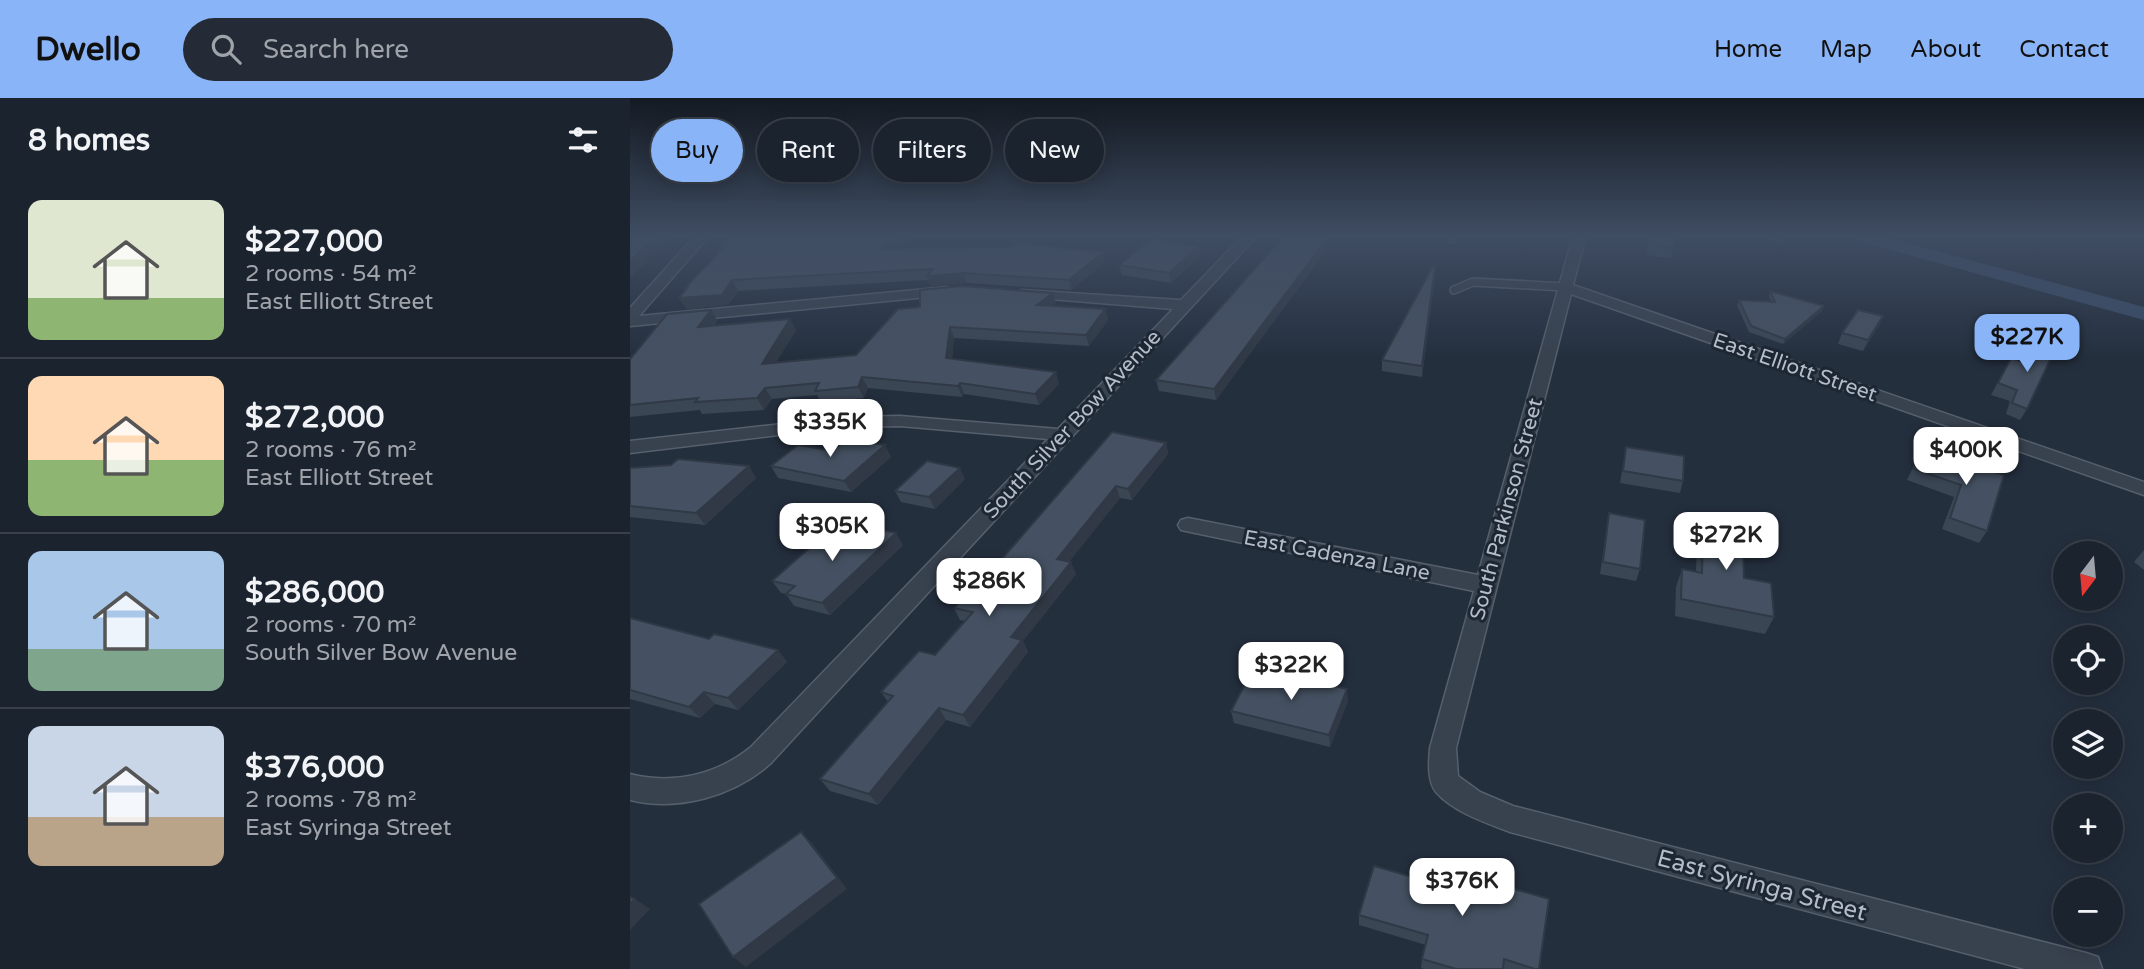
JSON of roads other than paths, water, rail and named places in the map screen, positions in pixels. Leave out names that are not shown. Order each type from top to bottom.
[{"type":"street","points":[[630,319],[667,277]]},
{"type":"street","name":"South Silver Bow Avenue","points":[[630,787],[672,792],[718,780],[751,763],[786,731],[1211,277]]},
{"type":"street","name":"South Parkinson Street","points":[[1446,783],[1442,764],[1443,748],[1567,277]]},
{"type":"street","name":"East Elliott Street","points":[[1564,287],[2144,489]]},
{"type":"street","points":[[630,319],[967,290]]},
{"type":"street","points":[[1004,292],[1184,304]]},
{"type":"street","points":[[630,447],[845,422],[900,421],[1060,435]]},
{"type":"street","name":"East Cadenza Lane","points":[[1188,525],[1486,585]]},
{"type":"street","name":"East Syringa Street","points":[[1446,783],[1469,801],[1510,819],[2086,969]]},
{"type":"lane","points":[[1454,290],[1473,282],[1564,287]]},
{"type":"waterway","points":[[2009,277],[2144,314]]}]
